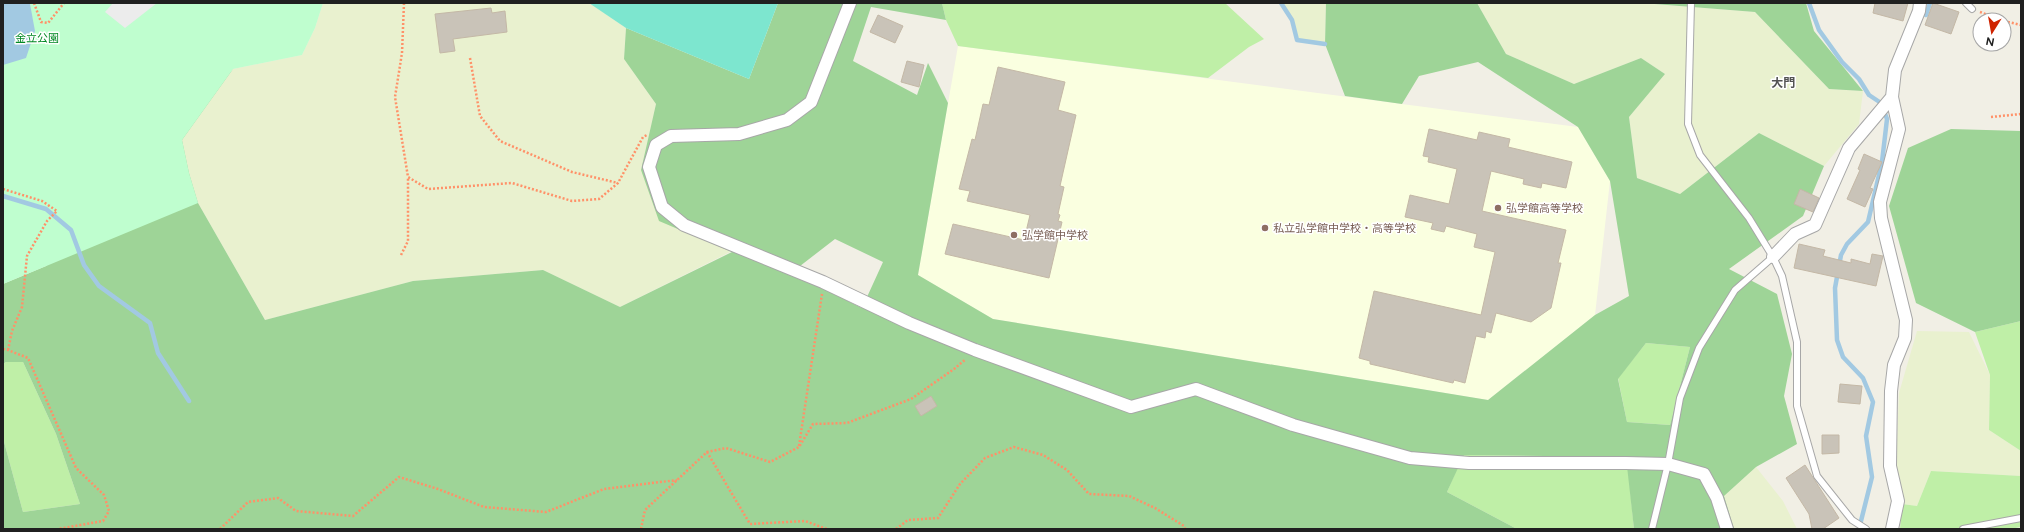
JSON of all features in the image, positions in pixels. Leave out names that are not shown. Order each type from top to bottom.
[{"type":"street","points":[[850,3],[811,102],[787,120],[739,134],[670,136],[656,145],[649,167],[662,207],[684,225],[823,282],[909,323],[975,350],[1131,407],[1196,389],[1293,425],[1410,458],[1469,463],[1626,462],[1668,464],[1704,474],[1718,498],[1727,529]]},
{"type":"street","points":[[1892,529],[1898,501],[1890,466],[1891,391],[1894,365],[1905,338],[1906,320],[1881,218],[1880,202],[1899,129],[1890,100],[1894,70],[1919,11],[1920,3]]},
{"type":"street","points":[[1773,257],[1795,234],[1815,225],[1849,148],[1890,100]]},
{"type":"lane","points":[[1691,3],[1688,124],[1700,155],[1749,218],[1773,257],[1782,276],[1797,342],[1797,406],[1817,476],[1852,520],[1866,529]]},
{"type":"lane","points":[[1966,3],[1972,9]]},
{"type":"lane","points":[[1652,529],[1668,464],[1680,398],[1699,348],[1735,290],[1773,257]]},
{"type":"lane","points":[[1962,529],[2021,518]]},
{"type":"path","points":[[34,3],[40,22],[48,23],[64,3]]},
{"type":"path","points":[[401,256],[408,241],[408,178],[395,97],[402,53],[404,3]]},
{"type":"path","points":[[1972,9],[1980,12]]},
{"type":"path","points":[[470,58],[480,116],[500,141],[572,172],[618,183]]},
{"type":"path","points":[[1991,117],[2021,114]]},
{"type":"path","points":[[408,178],[428,189],[512,183],[572,201],[599,200],[618,183],[643,137],[651,134]]},
{"type":"path","points":[[3,189],[42,201],[57,211],[47,221],[27,256],[22,307],[12,332],[8,350]]},
{"type":"path","points":[[799,446],[823,282]]},
{"type":"path","points":[[3,349],[28,358],[76,468],[104,494],[109,512],[104,521],[58,529]]},
{"type":"path","points":[[641,529],[645,510],[707,452],[726,448],[770,462],[799,446],[813,424],[847,423],[911,399],[954,369],[975,350]]},
{"type":"path","points":[[896,529],[908,520],[938,518],[960,484],[985,458],[1014,447],[1043,455],[1067,470],[1090,494],[1129,496],[1155,508],[1185,529]]},
{"type":"path","points":[[707,452],[750,524],[805,521],[827,529]]},
{"type":"path","points":[[220,529],[248,502],[278,498],[296,511],[353,516],[399,477],[438,489],[484,507],[546,512],[604,489],[677,480]]},
{"type":"shaded area","points":[[3,3],[30,4],[35,31],[26,58],[3,65]]},
{"type":"shaded area","points":[[113,3],[157,3],[125,28],[105,12]]},
{"type":"shaded area","points":[[323,3],[590,3],[626,28],[624,59],[656,104],[641,170],[732,251],[620,307],[543,270],[413,281],[265,320],[198,203],[189,173],[182,140],[233,69],[302,55],[315,28]]},
{"type":"shaded area","points":[[589,3],[778,3],[749,79],[626,28]]},
{"type":"shaded area","points":[[1281,3],[1326,3],[1325,44],[1297,40],[1292,20]]},
{"type":"shaded area","points":[[1477,3],[1642,3],[1755,12],[1829,89],[1863,91],[1859,124],[1824,166],[1759,133],[1680,194],[1637,178],[1629,117],[1665,74],[1641,58],[1574,84],[1506,54]]},
{"type":"shaded area","name":"私立弘学館中学校・高等学校","points":[[958,46],[1578,127],[1610,181],[1595,315],[1488,400],[993,319],[918,275]]},
{"type":"shaded area","points":[[1917,331],[1969,332],[1990,375],[1989,430],[2021,451],[2021,476],[1931,471],[1917,506],[1902,504],[1896,465],[1899,393]]},
{"type":"shaded area","points":[[1756,467],[1783,501],[1797,529],[1734,529],[1724,496]]},
{"type":"green space","name":"金立公園","points":[[3,3],[323,3],[315,28],[302,55],[233,69],[182,140],[189,173],[198,203],[3,284]]},
{"type":"green space","points":[[778,3],[942,3],[946,20],[871,7],[853,61],[917,95],[928,63],[948,103],[918,275],[993,319],[1488,400],[1595,315],[1629,296],[1610,181],[1578,127],[1478,62],[1419,76],[1402,104],[1345,96],[1325,44],[1326,3],[1477,3],[1506,54],[1574,84],[1641,58],[1665,74],[1629,117],[1637,178],[1680,194],[1759,133],[1824,166],[1803,216],[1729,269],[1777,294],[1792,354],[1784,396],[1797,444],[1756,467],[1724,496],[1734,529],[1634,529],[1626,457],[1464,455],[1447,492],[1517,529],[3,529],[3,438],[23,512],[80,504],[56,434],[23,362],[6,362],[3,364],[3,284],[46,266],[233,69],[182,140],[189,173],[198,203],[265,320],[413,281],[543,270],[620,307],[732,252],[659,221],[641,170],[656,104],[624,59],[626,28],[749,79]],"holes":[[[835,239],[883,262],[862,308],[791,273]],[[1646,343],[1690,347],[1670,425],[1627,422],[1618,379]]]},
{"type":"green space","points":[[942,3],[1225,3],[1264,39],[1249,47],[1208,78],[958,46],[946,20]]},
{"type":"green space","points":[[1642,3],[1806,3],[1814,31],[1863,91],[1829,89],[1755,12]]},
{"type":"green space","points":[[1951,129],[2021,131],[2021,321],[1975,332],[1916,303],[1889,206],[1908,148]]},
{"type":"green space","points":[[2021,321],[2021,451],[1989,430],[1990,375],[1975,332]]},
{"type":"green space","points":[[1646,343],[1690,347],[1670,425],[1627,422],[1618,378]]},
{"type":"green space","points":[[6,362],[23,362],[56,434],[80,504],[23,512],[3,438],[3,364]]},
{"type":"green space","points":[[1463,455],[1627,457],[1634,529],[1517,529],[1447,492]]},
{"type":"green space","points":[[1931,471],[2021,476],[2021,527],[2010,529],[1900,529],[1902,504],[1917,506]]},
{"type":"building","points":[[1875,3],[1908,3],[1903,21],[1873,13]]},
{"type":"building","points":[[1933,3],[1959,12],[1951,34],[1925,25]]},
{"type":"building","points":[[491,8],[492,13],[505,11],[507,32],[453,39],[455,51],[440,53],[435,14]]},
{"type":"building","points":[[878,15],[903,26],[895,43],[870,32]]},
{"type":"building","points":[[907,61],[924,65],[919,87],[901,82]]},
{"type":"building","points":[[998,67],[1065,82],[1058,110],[1076,115],[1060,186],[1064,187],[1058,214],[1060,215],[1058,221],[1062,222],[1049,278],[945,254],[953,224],[1024,240],[1030,215],[967,201],[970,191],[959,189],[972,139],[975,140],[983,104],[989,105]]},
{"type":"building","points":[[1429,129],[1477,140],[1479,132],[1510,139],[1508,147],[1572,162],[1566,188],[1542,183],[1541,188],[1523,184],[1524,179],[1491,171],[1482,211],[1566,230],[1558,263],[1561,263],[1551,308],[1531,322],[1496,313],[1491,333],[1486,331],[1485,338],[1476,336],[1465,383],[1454,380],[1453,383],[1370,364],[1370,361],[1359,358],[1374,291],[1481,315],[1495,252],[1474,247],[1477,234],[1446,226],[1444,232],[1431,229],[1433,223],[1405,217],[1410,195],[1449,204],[1457,169],[1428,162],[1429,157],[1423,156]]},
{"type":"building","points":[[1864,154],[1882,162],[1870,188],[1873,189],[1865,207],[1847,199],[1860,170],[1858,169]]},
{"type":"building","points":[[1800,189],[1819,198],[1813,212],[1794,204]]},
{"type":"building","points":[[1799,244],[1825,250],[1823,256],[1851,263],[1851,259],[1870,264],[1872,254],[1883,256],[1876,286],[1794,268]]},
{"type":"building","points":[[1840,384],[1862,386],[1860,404],[1838,402]]},
{"type":"building","points":[[931,396],[937,406],[921,416],[915,406]]},
{"type":"building","points":[[1822,435],[1839,435],[1839,453],[1822,454]]},
{"type":"building","points":[[1805,465],[1839,518],[1823,529],[1812,529],[1809,514],[1786,478]]},
{"type":"waterway","points":[[1281,3],[1292,20],[1297,40],[1325,44]]},
{"type":"waterway","points":[[1809,3],[1819,30],[1842,62],[1859,79],[1869,95],[1881,103],[1887,119],[1882,162],[1868,222],[1847,244],[1841,255],[1835,288],[1837,340],[1843,357],[1863,378],[1873,402],[1866,436],[1872,477],[1859,529]]},
{"type":"waterway","points":[[1926,15],[1930,3]]},
{"type":"waterway","points":[[3,196],[46,209],[71,230],[84,265],[99,286],[150,323],[158,353],[189,401]]},
{"type":"place","name":"弘学館高等学校","points":[[1498,208]]},
{"type":"place","name":"私立弘学館中学校・高等学校","points":[[1265,228]]},
{"type":"place","name":"弘学館中学校","points":[[1014,235]]},
{"type":"district","name":"大門","points":[[1783,83]]}]
